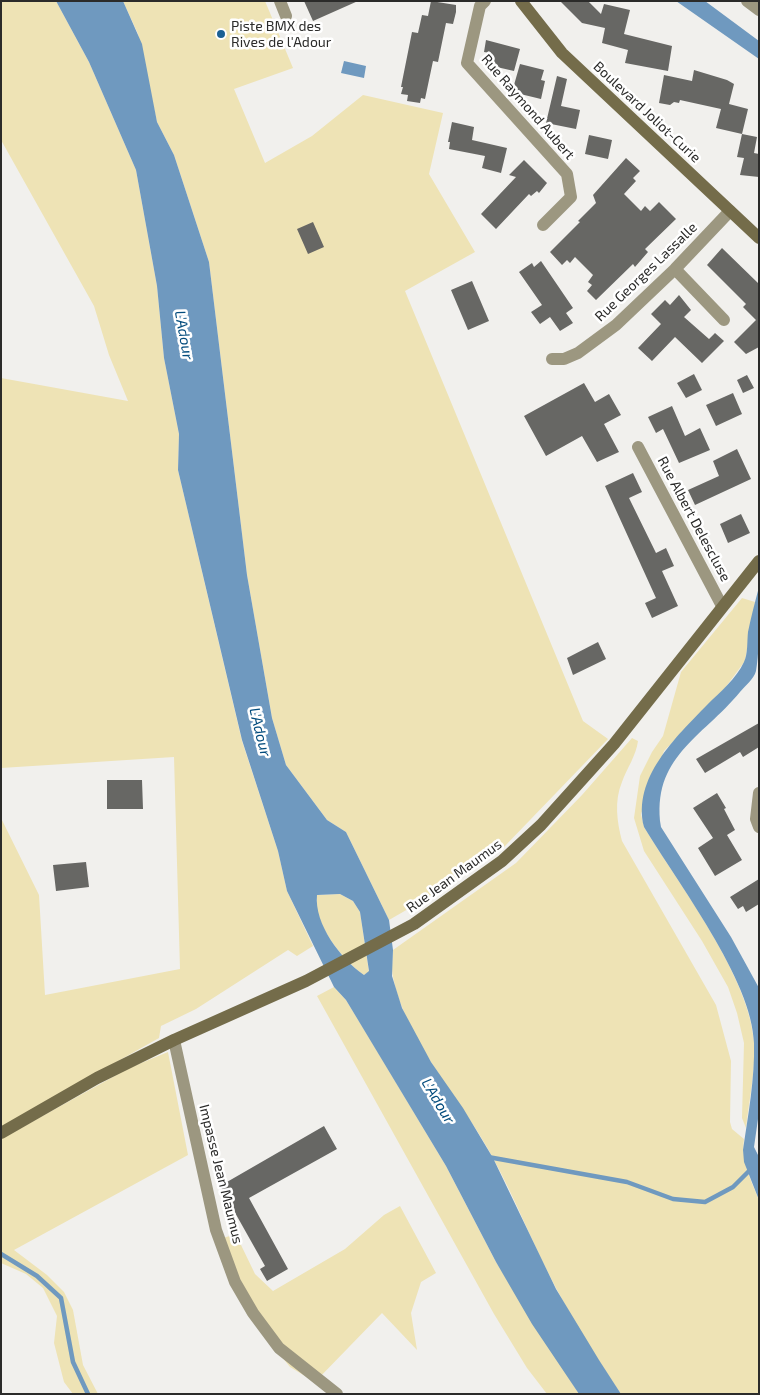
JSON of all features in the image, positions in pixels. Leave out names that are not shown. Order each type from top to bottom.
[{"type":"main road","name":"Boulevard Joliot-Curie","points":[[521,1],[562,53],[759,238]]},
{"type":"main road","name":"Rue Jean Maumus","points":[[1,1133],[97,1078],[174,1040],[306,981],[414,924],[502,861],[540,825],[614,744],[759,561]]},
{"type":"street","points":[[280,1],[286,16]]},
{"type":"street","name":"Rue Raymond Aubert","points":[[485,1],[480,6],[467,63],[566,174],[570,186],[570,197],[543,225]]},
{"type":"street","points":[[747,1],[759,10]]},
{"type":"street","name":"Rue Georges Lassalle","points":[[552,359],[564,359],[578,353],[616,325],[675,269],[730,210]]},
{"type":"street","points":[[675,269],[724,320]]},
{"type":"street","name":"Rue Albert Delescluse","points":[[638,447],[722,606]]},
{"type":"street","points":[[759,793],[756,819],[759,827]]},
{"type":"street","name":"Impasse Jean Maumus","points":[[174,1040],[216,1230],[235,1282],[278,1348],[337,1394]]},
{"type":"shaded area","points":[[1,1],[56,1],[89,62],[136,170],[157,286],[164,358],[179,434],[178,470],[242,741],[278,851],[287,891],[313,946],[297,956],[288,950],[196,1009],[161,1026],[159,1038],[1,1127],[1,818],[39,895],[45,995],[180,969],[174,757],[1,768],[1,378],[128,401],[109,355],[94,306],[1,140]]},
{"type":"shaded area","points":[[123,1],[265,1],[293,68],[234,89],[265,163],[312,136],[363,95],[443,113],[429,174],[475,252],[405,291],[583,721],[608,739],[504,847],[448,886],[389,920],[346,832],[327,820],[286,765],[272,718],[247,575],[209,262],[174,155],[157,122],[138,34]]},
{"type":"shaded area","points":[[742,598],[755,602],[745,661],[725,688],[664,751],[641,814],[644,827],[710,931],[740,988],[749,1016],[754,1042],[753,1074],[746,1128],[742,1118],[744,1043],[737,1013],[728,987],[702,941],[644,851],[634,818],[640,776],[652,752],[663,736],[681,672]]},
{"type":"shaded area","points":[[632,738],[638,741],[637,746],[619,789],[617,804],[622,841],[716,1005],[731,1061],[730,1122],[732,1129],[744,1139],[745,1163],[759,1200],[759,1394],[621,1394],[563,1301],[481,1136],[436,1070],[409,1024],[393,977],[393,950],[516,863],[582,795]]},
{"type":"shaded area","points":[[340,894],[353,901],[360,912],[369,972],[364,975],[349,963],[329,938],[317,911],[317,895]]},
{"type":"shaded area","points":[[334,987],[346,1000],[374,1046],[446,1166],[496,1262],[579,1394],[547,1394],[527,1368],[494,1314],[317,996]]},
{"type":"shaded area","points":[[168,1052],[188,1155],[14,1250],[47,1275],[64,1292],[73,1310],[83,1365],[98,1394],[73,1394],[64,1382],[54,1343],[57,1316],[43,1288],[26,1274],[1,1263],[1,1139],[129,1068]]},
{"type":"shaded area","points":[[400,1206],[436,1273],[421,1282],[411,1313],[417,1350],[382,1313],[315,1382],[290,1367],[247,1314],[214,1240],[230,1236],[241,1245],[255,1274],[273,1291],[345,1249],[384,1215]]},
{"type":"water","name":"L'Adour","points":[[56,1],[123,1],[142,44],[157,122],[174,155],[209,262],[247,575],[272,718],[286,765],[327,820],[346,832],[389,920],[393,950],[392,976],[402,1008],[431,1062],[463,1108],[493,1158],[556,1289],[621,1394],[579,1394],[532,1324],[496,1262],[446,1166],[346,1000],[334,987],[287,891],[278,851],[242,740],[178,470],[179,434],[164,358],[157,286],[136,170],[89,62]],"holes":[[[340,894],[353,901],[360,912],[369,971],[364,975],[338,950],[324,929],[317,906],[317,895]]]},
{"type":"water","points":[[676,1],[705,1],[759,41],[759,59]]},
{"type":"water","points":[[344,61],[366,66],[364,78],[341,73]]},
{"type":"water","points":[[759,587],[759,642],[755,674],[725,708],[682,751],[664,783],[660,803],[661,827],[731,937],[759,988],[759,1112],[754,1147],[759,1157],[759,1200],[744,1162],[743,1150],[753,1070],[754,1043],[750,1018],[741,991],[711,932],[644,827],[642,809],[644,792],[650,775],[659,760],[682,731],[732,680],[741,668],[747,651],[748,632]]},
{"type":"building","points":[[304,1],[358,1],[313,21]]},
{"type":"building","points":[[431,1],[456,5],[456,12],[453,24],[446,23],[438,62],[433,61],[425,99],[421,98],[420,103],[407,101],[408,95],[401,94],[403,87],[401,87],[412,32],[418,33],[422,15],[428,16]]},
{"type":"building","points":[[560,1],[588,1],[601,14],[604,4],[630,10],[624,34],[672,46],[668,71],[625,63],[628,50],[602,43],[605,28],[582,23]]},
{"type":"building","points":[[486,40],[520,49],[514,71],[488,65],[490,53],[484,52]]},
{"type":"building","points":[[520,64],[544,70],[541,80],[545,81],[541,99],[512,92]]},
{"type":"building","points":[[694,70],[734,84],[729,104],[748,109],[742,134],[716,128],[721,109],[680,100],[679,103],[674,102],[670,105],[659,103],[664,75],[692,81]]},
{"type":"building","points":[[557,76],[567,79],[561,106],[580,110],[576,129],[546,123]]},
{"type":"building","points":[[452,122],[474,127],[472,140],[507,148],[501,173],[482,168],[485,156],[449,149],[450,142],[448,142]]},
{"type":"building","points":[[742,134],[757,137],[754,153],[759,154],[759,177],[740,175],[744,158],[737,157]]},
{"type":"building","points":[[589,135],[612,140],[608,159],[585,154]]},
{"type":"building","points":[[626,158],[640,171],[633,178],[636,181],[624,194],[641,211],[645,206],[650,211],[659,202],[676,219],[645,249],[648,252],[635,267],[633,264],[596,300],[587,291],[592,285],[588,282],[593,275],[575,257],[570,263],[567,260],[562,265],[550,252],[596,203],[593,195]]},
{"type":"building","points":[[524,160],[547,183],[539,193],[537,191],[531,196],[529,194],[496,229],[481,214],[516,177],[509,175]]},
{"type":"building","points":[[313,222],[324,247],[308,254],[297,229]]},
{"type":"building","points":[[722,248],[759,284],[759,347],[746,354],[734,342],[756,320],[743,307],[746,304],[707,265]]},
{"type":"building","points":[[541,261],[573,308],[566,313],[573,323],[560,331],[550,317],[540,324],[531,312],[542,305],[519,272],[532,263],[534,267]]},
{"type":"building","points":[[472,281],[489,321],[468,330],[451,290]]},
{"type":"building","points":[[679,295],[691,310],[684,317],[709,339],[715,333],[724,341],[702,363],[675,337],[652,361],[638,348],[661,324],[651,314],[665,300],[670,305]]},
{"type":"building","points":[[694,374],[702,390],[686,398],[677,383]]},
{"type":"building","points":[[747,375],[754,388],[743,393],[737,380]]},
{"type":"building","points":[[584,383],[595,402],[609,394],[621,415],[604,424],[619,452],[597,462],[582,436],[546,456],[524,416]]},
{"type":"building","points":[[733,393],[742,414],[716,426],[706,405]]},
{"type":"building","points":[[672,406],[685,436],[700,428],[710,450],[679,463],[663,429],[656,433],[648,417]]},
{"type":"building","points":[[737,449],[751,479],[695,505],[688,490],[719,476],[713,461]]},
{"type":"building","points":[[633,473],[642,492],[629,498],[656,553],[666,548],[674,566],[662,571],[678,606],[652,618],[645,603],[656,598],[605,486]]},
{"type":"building","points":[[741,514],[750,533],[728,543],[720,524]]},
{"type":"building","points":[[598,642],[606,659],[573,675],[567,658]]},
{"type":"building","points":[[759,723],[759,747],[743,757],[740,752],[705,773],[696,759]]},
{"type":"building","points":[[107,780],[142,780],[143,809],[107,809]]},
{"type":"building","points":[[717,793],[726,808],[724,809],[735,830],[727,835],[742,860],[715,876],[698,848],[713,838],[693,808]]},
{"type":"building","points":[[86,862],[89,887],[56,891],[53,865]]},
{"type":"building","points":[[759,879],[759,904],[746,912],[743,906],[738,909],[730,897]]},
{"type":"building","points":[[324,1126],[337,1149],[249,1198],[288,1269],[267,1281],[260,1269],[265,1266],[220,1186]]},
{"type":"waterway","points":[[488,1157],[627,1182],[673,1199],[705,1202],[733,1187],[751,1169]]},
{"type":"waterway","points":[[1,1254],[37,1276],[61,1298],[73,1362],[88,1394]]},
{"type":"place","name":"Piste BMX des Rives de l'Adour","points":[[221,34]]}]
